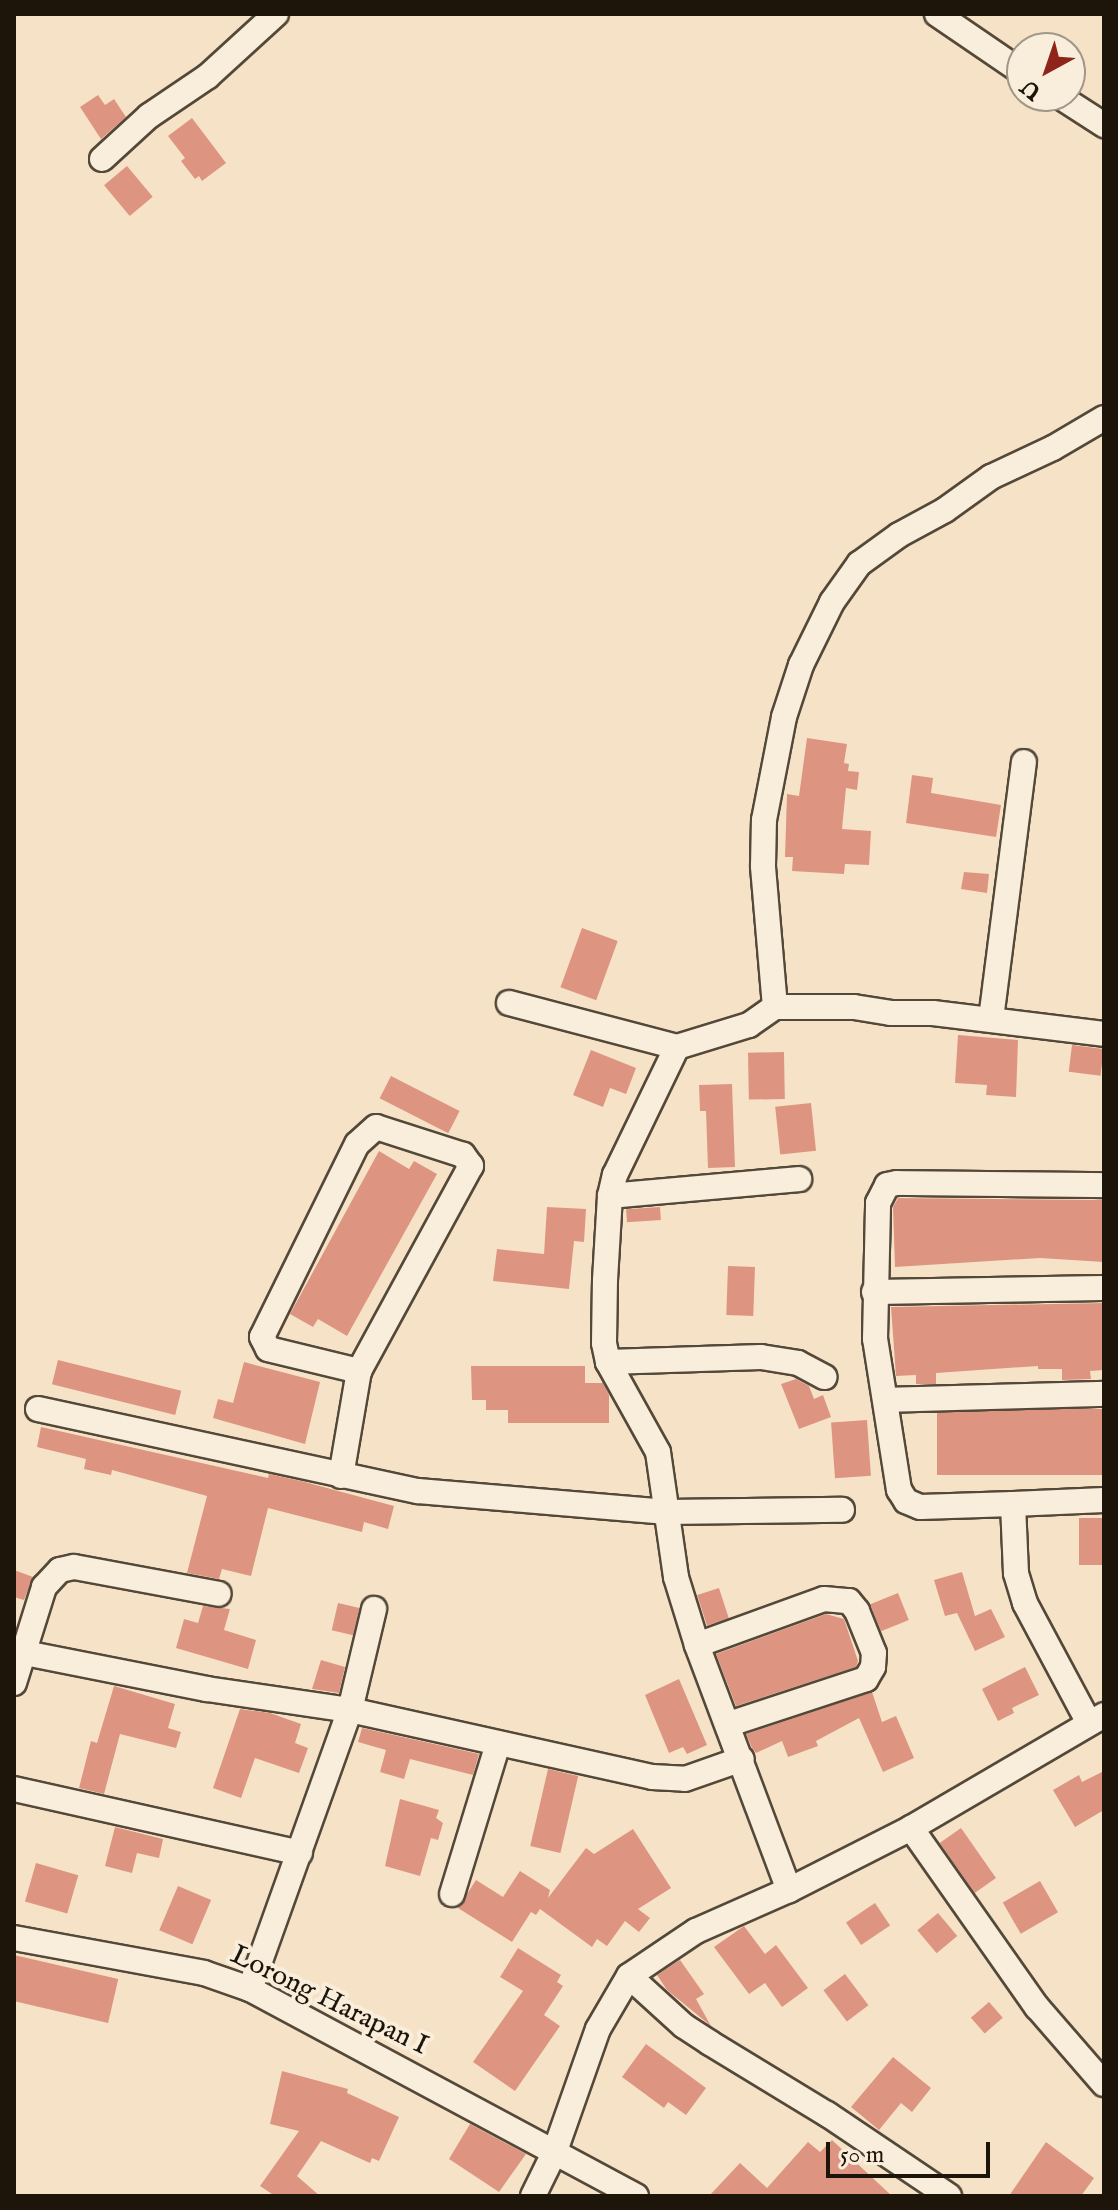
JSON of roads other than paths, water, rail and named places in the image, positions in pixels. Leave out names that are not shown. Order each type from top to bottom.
[{"type":"street","points":[[102,159],[149,116],[208,76],[276,14]]},
{"type":"street","points":[[937,14],[1006,61]]},
{"type":"street","points":[[1084,112],[1104,125]]},
{"type":"street","points":[[775,1007],[763,866],[764,820],[784,717],[801,665],[832,602],[859,564],[899,535],[945,510],[991,477],[1053,448],[1104,418]]},
{"type":"street","points":[[991,1019],[1024,762]]},
{"type":"street","points":[[509,1003],[677,1047],[749,1025],[775,1007],[854,1007],[991,1019],[1104,1034]]},
{"type":"street","points":[[677,1047],[627,1147],[610,1196],[604,1343],[608,1362],[658,1452],[676,1577],[697,1645],[789,1890]]},
{"type":"street","points":[[341,1476],[359,1371],[471,1166],[463,1155],[376,1127],[357,1144],[262,1337],[268,1349],[359,1371]]},
{"type":"street","points":[[610,1196],[799,1179]]},
{"type":"street","points":[[1104,1185],[887,1185],[878,1203],[874,1292],[878,1367],[899,1490],[906,1501],[920,1507],[1104,1500]]},
{"type":"street","points":[[874,1292],[1104,1288]]},
{"type":"street","points":[[608,1362],[761,1357],[798,1363],[824,1377]]},
{"type":"street","points":[[886,1400],[1104,1394]]},
{"type":"street","points":[[38,1409],[418,1491],[667,1512],[842,1510]]},
{"type":"street","points":[[533,2196],[555,2151],[598,2029],[629,1976],[696,1931],[789,1890],[911,1828],[1096,1719],[1025,1603],[1016,1573],[1013,1504]]},
{"type":"street","points":[[14,1683],[44,1587],[60,1570],[74,1567],[219,1594]]},
{"type":"street","points":[[697,1645],[824,1599],[849,1601],[857,1611],[874,1653],[873,1667],[866,1679],[729,1724]]},
{"type":"street","points":[[250,1989],[350,1710],[374,1609]]},
{"type":"street","points":[[25,1653],[207,1689],[350,1710],[670,1780],[701,1775],[742,1759]]},
{"type":"street","points":[[452,1894],[498,1744]]},
{"type":"street","points":[[14,1789],[300,1853]]},
{"type":"street","points":[[911,1828],[1037,2007],[1104,2084]]},
{"type":"street","name":"Lorong Harapan I","points":[[14,1938],[204,1973],[250,1989],[636,2196]]},
{"type":"street","points":[[629,1976],[684,2026],[827,2114],[949,2196]]}]
